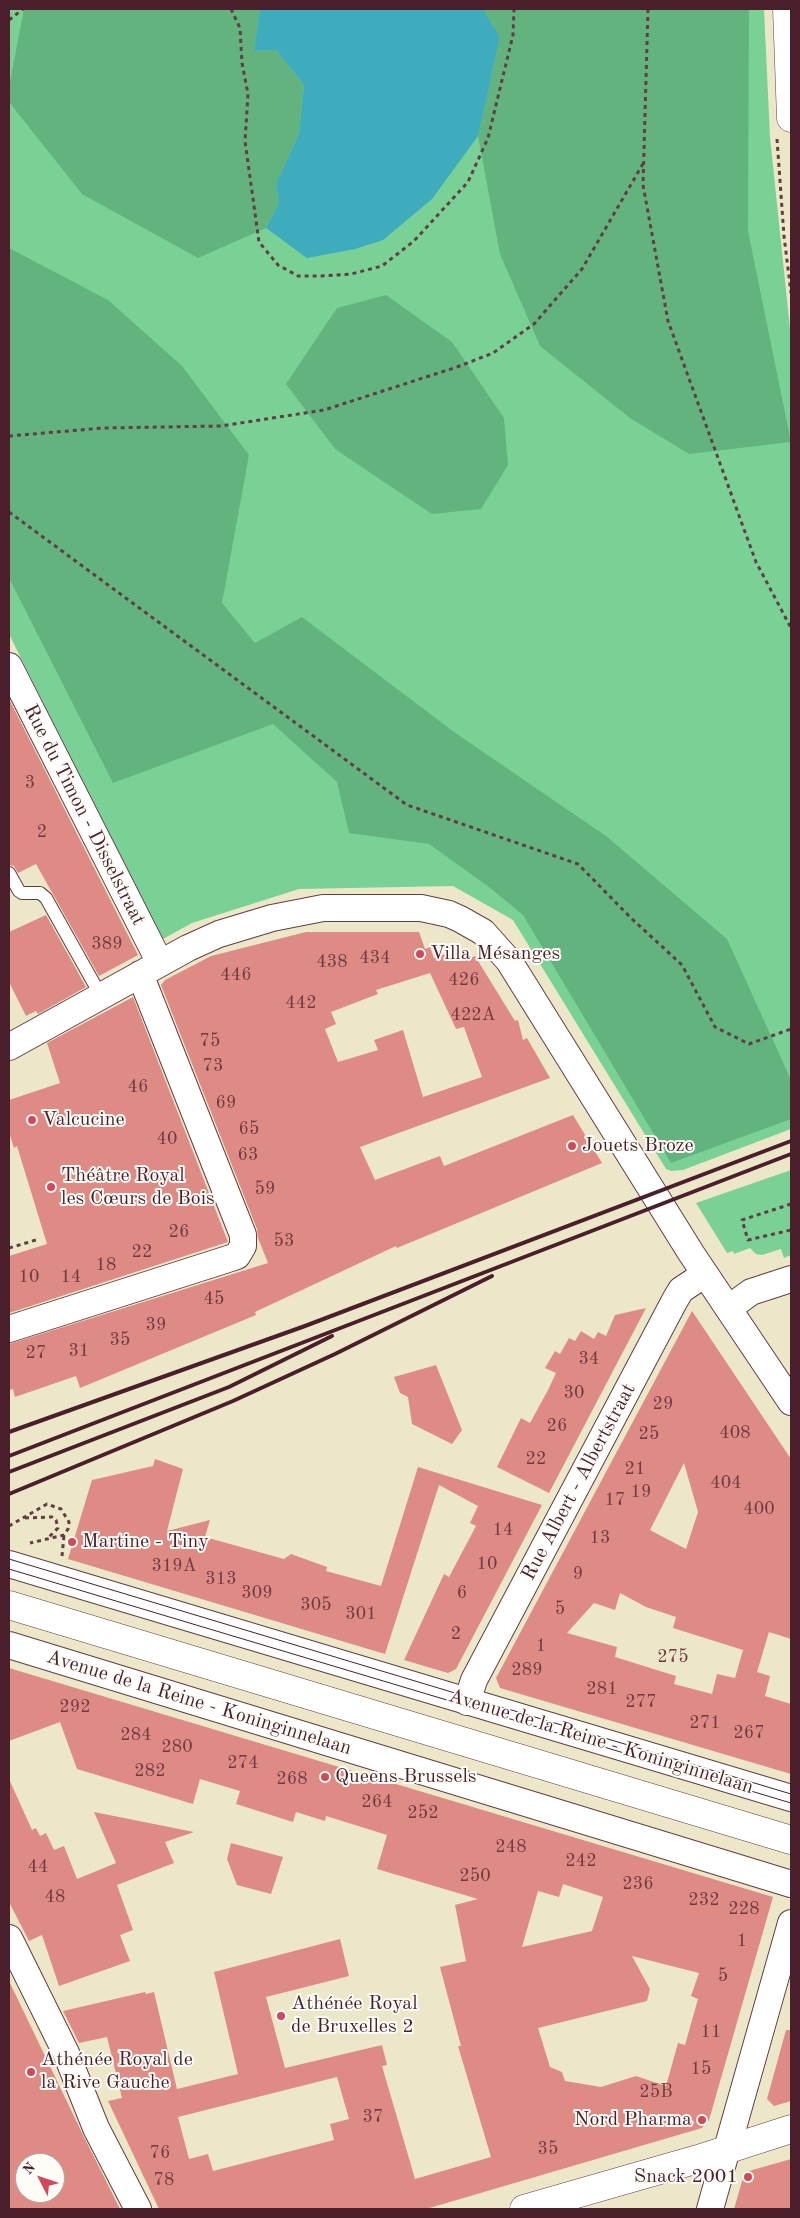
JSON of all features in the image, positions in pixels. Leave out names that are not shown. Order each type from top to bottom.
[{"type":"main road","points":[[784,124],[786,9]]},
{"type":"main road","name":"Avenue de la Reine - Koninginnelaan","points":[[9,1605],[790,1840]]},
{"type":"main road","points":[[524,2209],[791,2129]]},
{"type":"street","name":"Rue du Timon - Disselstraat","points":[[9,666],[150,969],[243,1235],[243,1246],[237,1256],[9,1328]]},
{"type":"street","points":[[9,1047],[188,948],[219,934],[288,914],[323,908],[421,908],[448,914],[472,925],[493,941],[509,962],[588,1091],[705,1274],[791,1402]]},
{"type":"street","name":"Rue Albert - Albertstraat","points":[[467,1702],[474,1680],[675,1300],[681,1290],[705,1274]]},
{"type":"street","points":[[729,1308],[752,1292],[791,1279]]},
{"type":"street","name":"Avenue de la Reine - Koninginnelaan","points":[[17,1554],[467,1702],[791,1798]]},
{"type":"street","name":"Avenue de la Reine - Koninginnelaan","points":[[9,1645],[791,1884]]},
{"type":"street","points":[[710,2209],[791,1923]]},
{"type":"street","points":[[9,1938],[66,2053],[96,2128],[138,2209]]},
{"type":"lane","points":[[9,873],[19,891],[22,893],[40,893],[46,898],[101,996]]},
{"type":"path","points":[[9,20],[23,9]]},
{"type":"path","points":[[231,9],[240,28],[242,63],[248,94],[245,141],[259,242],[278,265],[298,276],[351,274],[382,266],[414,241],[468,182],[488,138],[513,35],[514,9]]},
{"type":"path","points":[[648,9],[643,184],[668,321],[756,562],[791,628]]},
{"type":"path","points":[[784,124],[784,236],[791,293]]},
{"type":"path","points":[[9,436],[103,428],[221,426],[324,410],[457,368],[493,353],[534,324],[582,269],[644,162]]},
{"type":"path","points":[[9,512],[407,805],[578,864],[631,918],[682,965],[715,1027],[749,1044],[791,1029]]},
{"type":"path","points":[[791,1204],[742,1220],[748,1240],[791,1230]]},
{"type":"path","points":[[9,1248],[36,1240]]},
{"type":"path","points":[[9,1526],[47,1504],[56,1506],[66,1514],[69,1522],[68,1529],[64,1534],[48,1538],[17,1554]]},
{"type":"path","points":[[25,1518],[52,1517],[56,1520],[58,1528],[48,1538]]},
{"type":"path","points":[[64,1534],[64,1552]]},
{"type":"green space","points":[[9,9],[764,9],[770,137],[791,338],[791,1129],[683,1170],[671,1171],[666,1169],[513,920],[453,886],[299,889],[192,923],[161,940],[9,634]]},
{"type":"green space","points":[[24,9],[260,9],[254,51],[276,50],[304,85],[299,134],[276,184],[279,203],[266,228],[198,258],[82,194],[9,102],[9,87]]},
{"type":"green space","points":[[483,9],[749,9],[748,231],[791,442],[689,454],[630,418],[540,346],[500,254],[478,136],[500,37]]},
{"type":"green space","points":[[9,248],[108,300],[182,366],[249,455],[222,603],[255,643],[302,617],[454,732],[606,836],[727,939],[791,1080],[791,1119],[671,1163],[523,915],[489,887],[429,844],[349,833],[337,782],[273,724],[113,783],[9,578]]},
{"type":"green space","points":[[386,295],[452,342],[504,418],[508,465],[481,509],[432,514],[335,449],[286,384],[337,308]]},
{"type":"green space","points":[[791,1170],[791,1255],[784,1258],[781,1249],[762,1255],[756,1254],[750,1248],[734,1254],[733,1251],[727,1253],[696,1203]]},
{"type":"water","points":[[260,9],[483,9],[500,37],[478,136],[432,199],[383,240],[355,249],[307,258],[266,228],[279,203],[276,184],[299,134],[304,85],[276,50],[254,51]]},
{"type":"building","points":[[9,699],[138,955],[99,976],[36,864],[18,873],[14,866],[9,865]]},
{"type":"building","points":[[46,915],[86,987],[38,1014],[36,1011],[26,1016],[9,982],[9,932]]},
{"type":"building","points":[[306,932],[419,932],[425,949],[430,947],[434,958],[457,950],[462,961],[475,956],[515,1021],[518,1020],[523,1040],[527,1038],[550,1078],[360,1147],[375,1180],[440,1156],[444,1166],[573,1115],[602,1163],[397,1248],[396,1246],[255,1312],[256,1315],[80,1388],[76,1376],[15,1397],[13,1389],[9,1390],[9,1344],[268,1263],[258,1238],[257,1229],[161,985],[165,980],[211,956]],"holes":[[[430,973],[456,1029],[464,1027],[482,1077],[423,1097],[403,1030],[374,1040],[378,1050],[338,1062],[325,1029],[336,1024],[331,1012],[378,994],[376,990]]]},
{"type":"building","points":[[133,997],[228,1242],[9,1313],[9,1256],[47,1244],[17,1146],[14,1148],[9,1132],[9,1100],[60,1083],[47,1043]]},
{"type":"building","points":[[646,1308],[549,1493],[497,1467],[521,1418],[530,1423],[548,1390],[556,1373],[545,1368],[555,1351],[560,1354],[569,1338],[575,1341],[581,1331],[594,1339],[598,1332],[606,1336],[615,1315]]},
{"type":"building","points":[[692,1311],[791,1459],[791,1639],[769,1632],[757,1672],[770,1676],[765,1696],[791,1704],[791,1774],[500,1688],[496,1678]],"holes":[[[684,1463],[698,1512],[686,1549],[650,1530]],[[620,1593],[646,1607],[676,1617],[673,1628],[743,1650],[735,1678],[717,1674],[712,1694],[674,1684],[676,1676],[615,1657],[617,1647],[567,1633],[594,1603],[615,1610]]]},
{"type":"building","points":[[436,1365],[462,1430],[452,1444],[412,1424],[408,1397],[400,1393],[394,1377]]},
{"type":"building","points":[[155,1459],[183,1469],[167,1531],[210,1520],[205,1537],[284,1559],[291,1554],[327,1567],[326,1571],[381,1586],[418,1467],[542,1505],[456,1669],[448,1673],[404,1660],[444,1574],[449,1577],[476,1526],[470,1523],[478,1506],[439,1485],[385,1654],[68,1559],[92,1480],[153,1466]]},
{"type":"building","points":[[9,1668],[773,1897],[709,2120],[702,2128],[426,2209],[159,2209],[108,2101],[122,2098],[107,2037],[79,2043],[63,2011],[145,1992],[146,1994],[154,1992],[177,2089],[238,2074],[214,1972],[340,1939],[349,1976],[266,1997],[285,2068],[382,2045],[387,2065],[382,2066],[415,2179],[491,2157],[458,2046],[461,2046],[440,1967],[466,1961],[455,1905],[478,1899],[377,1869],[387,1835],[326,1816],[325,1821],[296,1812],[293,1822],[236,1804],[240,1791],[200,1779],[193,1804],[77,1769],[60,1722],[9,1741]],"holes":[[[563,1884],[603,1897],[592,1931],[522,1947],[538,1891],[559,1897]],[[632,1956],[699,1973],[691,1996],[698,1999],[685,2045],[678,2043],[666,2086],[636,2076],[601,2087],[565,2081],[562,2072],[550,2067],[538,2028],[647,2001],[650,1989]],[[337,2077],[349,2119],[330,2124],[334,2140],[213,2171],[208,2154],[189,2159],[178,2117]]]},
{"type":"building","points":[[9,1779],[32,1830],[36,1828],[40,1836],[46,1833],[54,1850],[64,1846],[77,1879],[116,1863],[94,1812],[194,1832],[165,1842],[174,1863],[117,1885],[133,1930],[120,1935],[130,1961],[59,1986],[42,1935],[29,1941],[9,1902]]},
{"type":"building","points":[[231,1843],[283,1857],[271,1894],[237,1885],[227,1859]]},
{"type":"building","name":"Athénée Royal de la Rive Gauche","points":[[9,1981],[83,2135],[120,2209],[9,2209]]},
{"type":"building","points":[[786,2030],[791,2030],[791,2101],[774,2106],[767,2099]]},
{"type":"building","points":[[791,2159],[791,2209],[734,2209],[743,2178],[749,2171]]},
{"type":"tram line","points":[[9,1559],[791,1794]]},
{"type":"tram line","points":[[9,1569],[791,1803]]},
{"type":"railway","points":[[9,1432],[305,1326],[791,1141]]},
{"type":"railway","points":[[9,1456],[791,1154]]},
{"type":"railway","points":[[9,1494],[233,1401],[335,1354],[492,1276]]},
{"type":"railway","points":[[9,1472],[229,1387],[332,1336]]},
{"type":"place","name":"Villa Mésanges","points":[[420,954]]},
{"type":"place","name":"Valcucine","points":[[32,1120]]},
{"type":"place","name":"Jouets Broze","points":[[572,1146]]},
{"type":"place","name":"Théâtre Royal les Cœurs de Bois","points":[[51,1187]]},
{"type":"place","name":"Martine - Tiny","points":[[72,1542]]},
{"type":"place","name":"Queens Brussels","points":[[325,1777]]},
{"type":"place","name":"Athénée Royal de Bruxelles 2","points":[[281,2016]]},
{"type":"place","name":"Athénée Royal de la Rive Gauche","points":[[31,2072]]},
{"type":"place","name":"Nord Pharma","points":[[702,2120]]},
{"type":"place","name":"Snack 2001","points":[[748,2177]]}]
